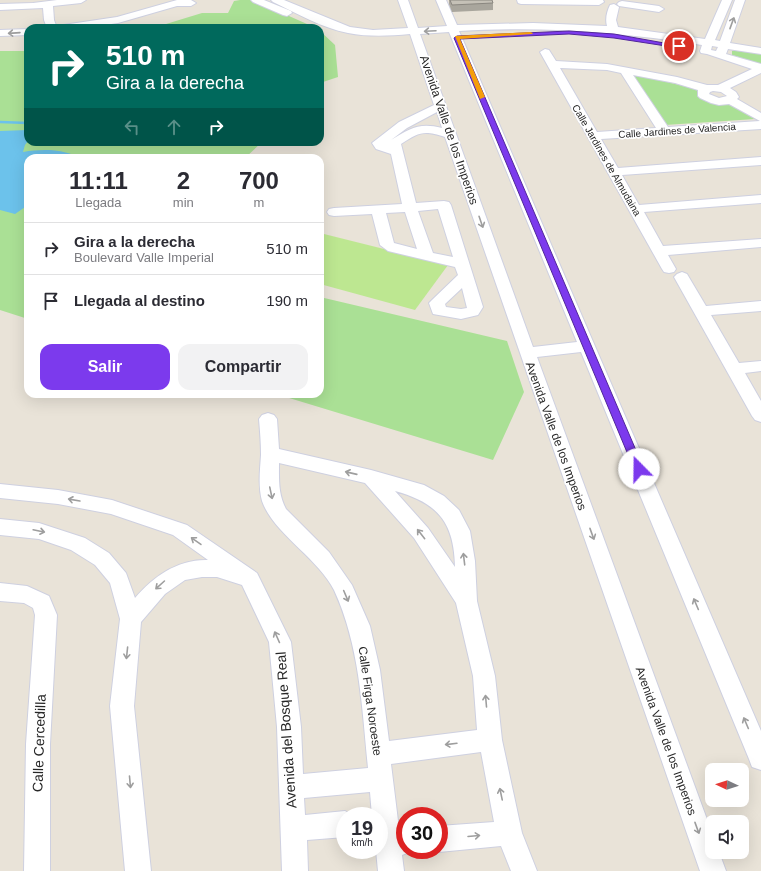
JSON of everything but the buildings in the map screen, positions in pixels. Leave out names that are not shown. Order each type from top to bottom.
[{"type":"street","points":[[0,7],[38,13],[80,0]]},
{"type":"street","points":[[256,0],[348,30],[415,36]]},
{"type":"street","points":[[276,0],[313,24]]},
{"type":"street","name":"Avenida Valle de los Imperios","points":[[402,0],[713,871]]},
{"type":"street","points":[[527,11],[521,0],[578,1],[600,11],[610,20]]},
{"type":"street","points":[[708,43],[727,0]]},
{"type":"street","points":[[724,46],[740,0]]},
{"type":"street","points":[[0,1],[38,13],[49,20],[50,24]]},
{"type":"street","points":[[90,24],[118,20],[177,3],[191,3]]},
{"type":"street","points":[[455,33],[541,43],[568,30],[600,11],[618,4],[661,5],[654,20]]},
{"type":"street","points":[[618,4],[610,20],[611,26],[616,31],[761,51]]},
{"type":"street","points":[[444,6],[456,18],[484,27],[568,30],[614,36],[708,43],[724,46],[761,69],[755,79],[732,96],[721,101],[709,99],[704,96],[703,92],[706,89]]},
{"type":"street","points":[[444,6],[761,759]]},
{"type":"street","points":[[600,11],[616,31]]},
{"type":"street","points":[[112,24],[118,20]]},
{"type":"street","points":[[324,30],[346,39],[366,41],[502,28]]},
{"type":"street","points":[[0,33],[24,32]]},
{"type":"street","name":"Calle Jardines de Almudaina","points":[[541,43],[659,251],[676,273],[701,311],[761,416]]},
{"type":"street","points":[[552,64],[607,67],[677,80],[706,89],[720,88],[755,79]]},
{"type":"street","points":[[624,71],[664,131]]},
{"type":"street","points":[[720,88],[761,118]]},
{"type":"street","points":[[426,256],[410,207],[394,143],[409,127],[440,106]]},
{"type":"street","name":"Calle Jardines de Valencia","points":[[593,136],[761,125]]},
{"type":"street","points":[[409,127],[426,127],[450,135]]},
{"type":"street","points":[[614,172],[761,161]]},
{"type":"street","points":[[635,209],[761,200]]},
{"type":"street","points":[[334,212],[378,209],[444,205],[463,270],[426,256],[393,248],[387,245],[378,209]]},
{"type":"street","points":[[659,251],[761,243]]},
{"type":"street","points":[[701,311],[761,306]]},
{"type":"street","points":[[527,353],[588,346]]},
{"type":"street","points":[[734,369],[761,366]]},
{"type":"street","name":"Calle Firga Noroeste","points":[[268,418],[270,454],[269,484],[272,501],[279,514],[322,558],[342,585],[359,626],[368,670],[385,807]]},
{"type":"street","points":[[270,454],[371,477],[417,490],[437,501],[452,515],[460,531],[465,561],[466,601],[484,676],[490,740],[509,832],[524,871]]},
{"type":"street","points":[[371,477],[421,533],[466,601]]},
{"type":"street","name":"Avenida del Bosque Real","points":[[0,491],[58,497],[112,507],[180,530],[250,579],[280,642],[288,727],[295,871]]},
{"type":"street","points":[[0,526],[39,531],[78,544],[102,559],[119,579],[131,619],[122,706],[138,871]]},
{"type":"street","points":[[131,619],[148,595],[168,578],[191,569],[217,569],[250,579]]},
{"type":"street","name":"Calle Cercedilla","points":[[0,592],[27,596],[42,602],[46,615],[38,744],[37,871]]},
{"type":"street","points":[[378,754],[490,740]]},
{"type":"street","points":[[291,788],[353,807]]},
{"type":"street","points":[[293,829],[336,825]]},
{"type":"street","points":[[448,838],[509,832]]},
{"type":"street","name":"Calle Firga Noroeste","points":[[388,839],[391,871]]},
{"type":"green space","points":[[253,0],[307,24],[166,24],[202,13],[228,13],[234,1]]},
{"type":"green space","points":[[324,35],[335,45],[338,77],[324,82]]},
{"type":"green space","points":[[739,50],[761,54],[761,64],[732,55],[732,51]]},
{"type":"green space","points":[[0,51],[24,51],[24,146],[258,146],[249,154],[24,154],[24,318],[0,310]]},
{"type":"green space","points":[[631,75],[668,82],[717,97],[755,119],[665,125]]},
{"type":"green space","points":[[324,234],[448,265],[415,310],[324,285]]},
{"type":"green space","points":[[324,298],[507,341],[524,392],[493,460],[289,398],[324,398]]},
{"type":"water","points":[[24,130],[25,146],[23,152],[44,150],[70,154],[24,154],[24,208],[15,214],[0,210],[0,131]]},
{"type":"waterway","points":[[0,122],[24,123]]},
{"type":"slow traffic","points":[[482,97],[457,38],[530,33]]},
{"type":"route","points":[[639,469],[457,38],[569,33],[614,36],[679,46]]}]
